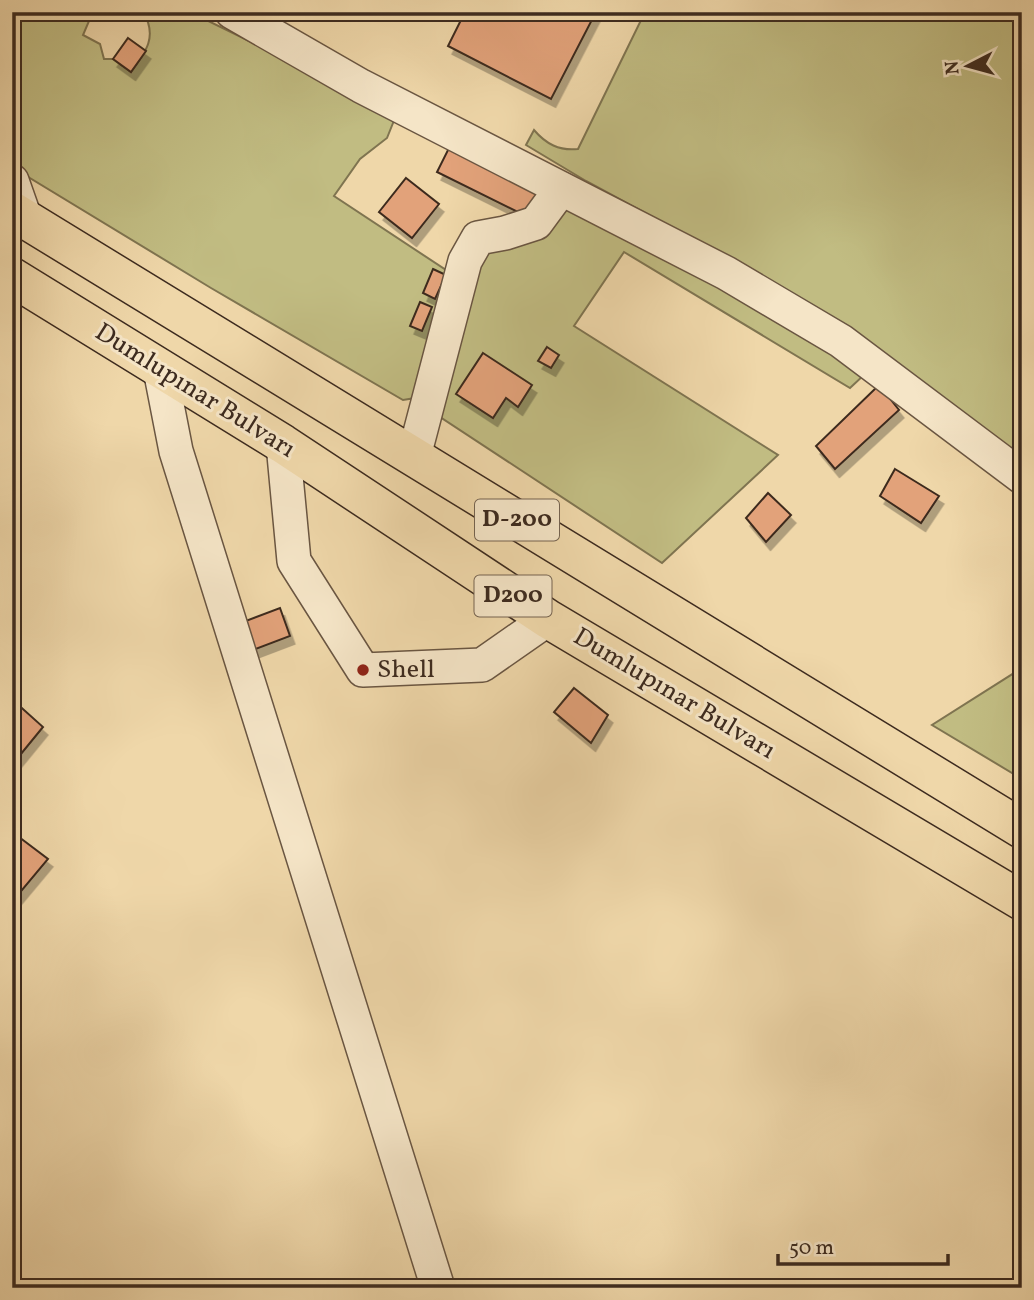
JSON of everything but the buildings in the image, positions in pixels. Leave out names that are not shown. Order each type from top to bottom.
[{"type":"highway","name":"D-200","points":[[19,215],[1022,829]]},
{"type":"highway","name":"Dumlupınar Bulvarı","points":[[12,277],[283,444],[548,620],[1022,901]]},
{"type":"street","points":[[232,12],[362,86],[726,273],[841,341],[1022,478]]},
{"type":"street","points":[[12,181],[19,215]]},
{"type":"street","points":[[414,456],[465,261],[478,237],[505,233],[536,223],[562,188]]},
{"type":"street","points":[[160,369],[176,451],[438,1288]]},
{"type":"street","points":[[283,444],[294,561],[363,670],[482,665],[548,620]]},
{"type":"shaded area","points":[[12,12],[90,12],[92,14],[83,35],[100,44],[104,59],[113,59],[131,72],[145,51],[150,36],[143,12],[190,12],[310,71],[395,118],[387,138],[360,159],[334,196],[452,274],[415,398],[403,400],[25,175],[12,156]]},
{"type":"shaded area","points":[[645,12],[1022,12],[1022,462],[775,283],[586,181],[526,145],[534,130],[553,146],[578,149]]},
{"type":"shaded area","points":[[576,202],[865,374],[850,388],[624,252],[574,326],[778,455],[662,563],[431,411],[480,246]]},
{"type":"shaded area","points":[[1022,668],[1022,779],[932,725]]},
{"type":"place","name":"Shell","points":[[363,670]]}]
